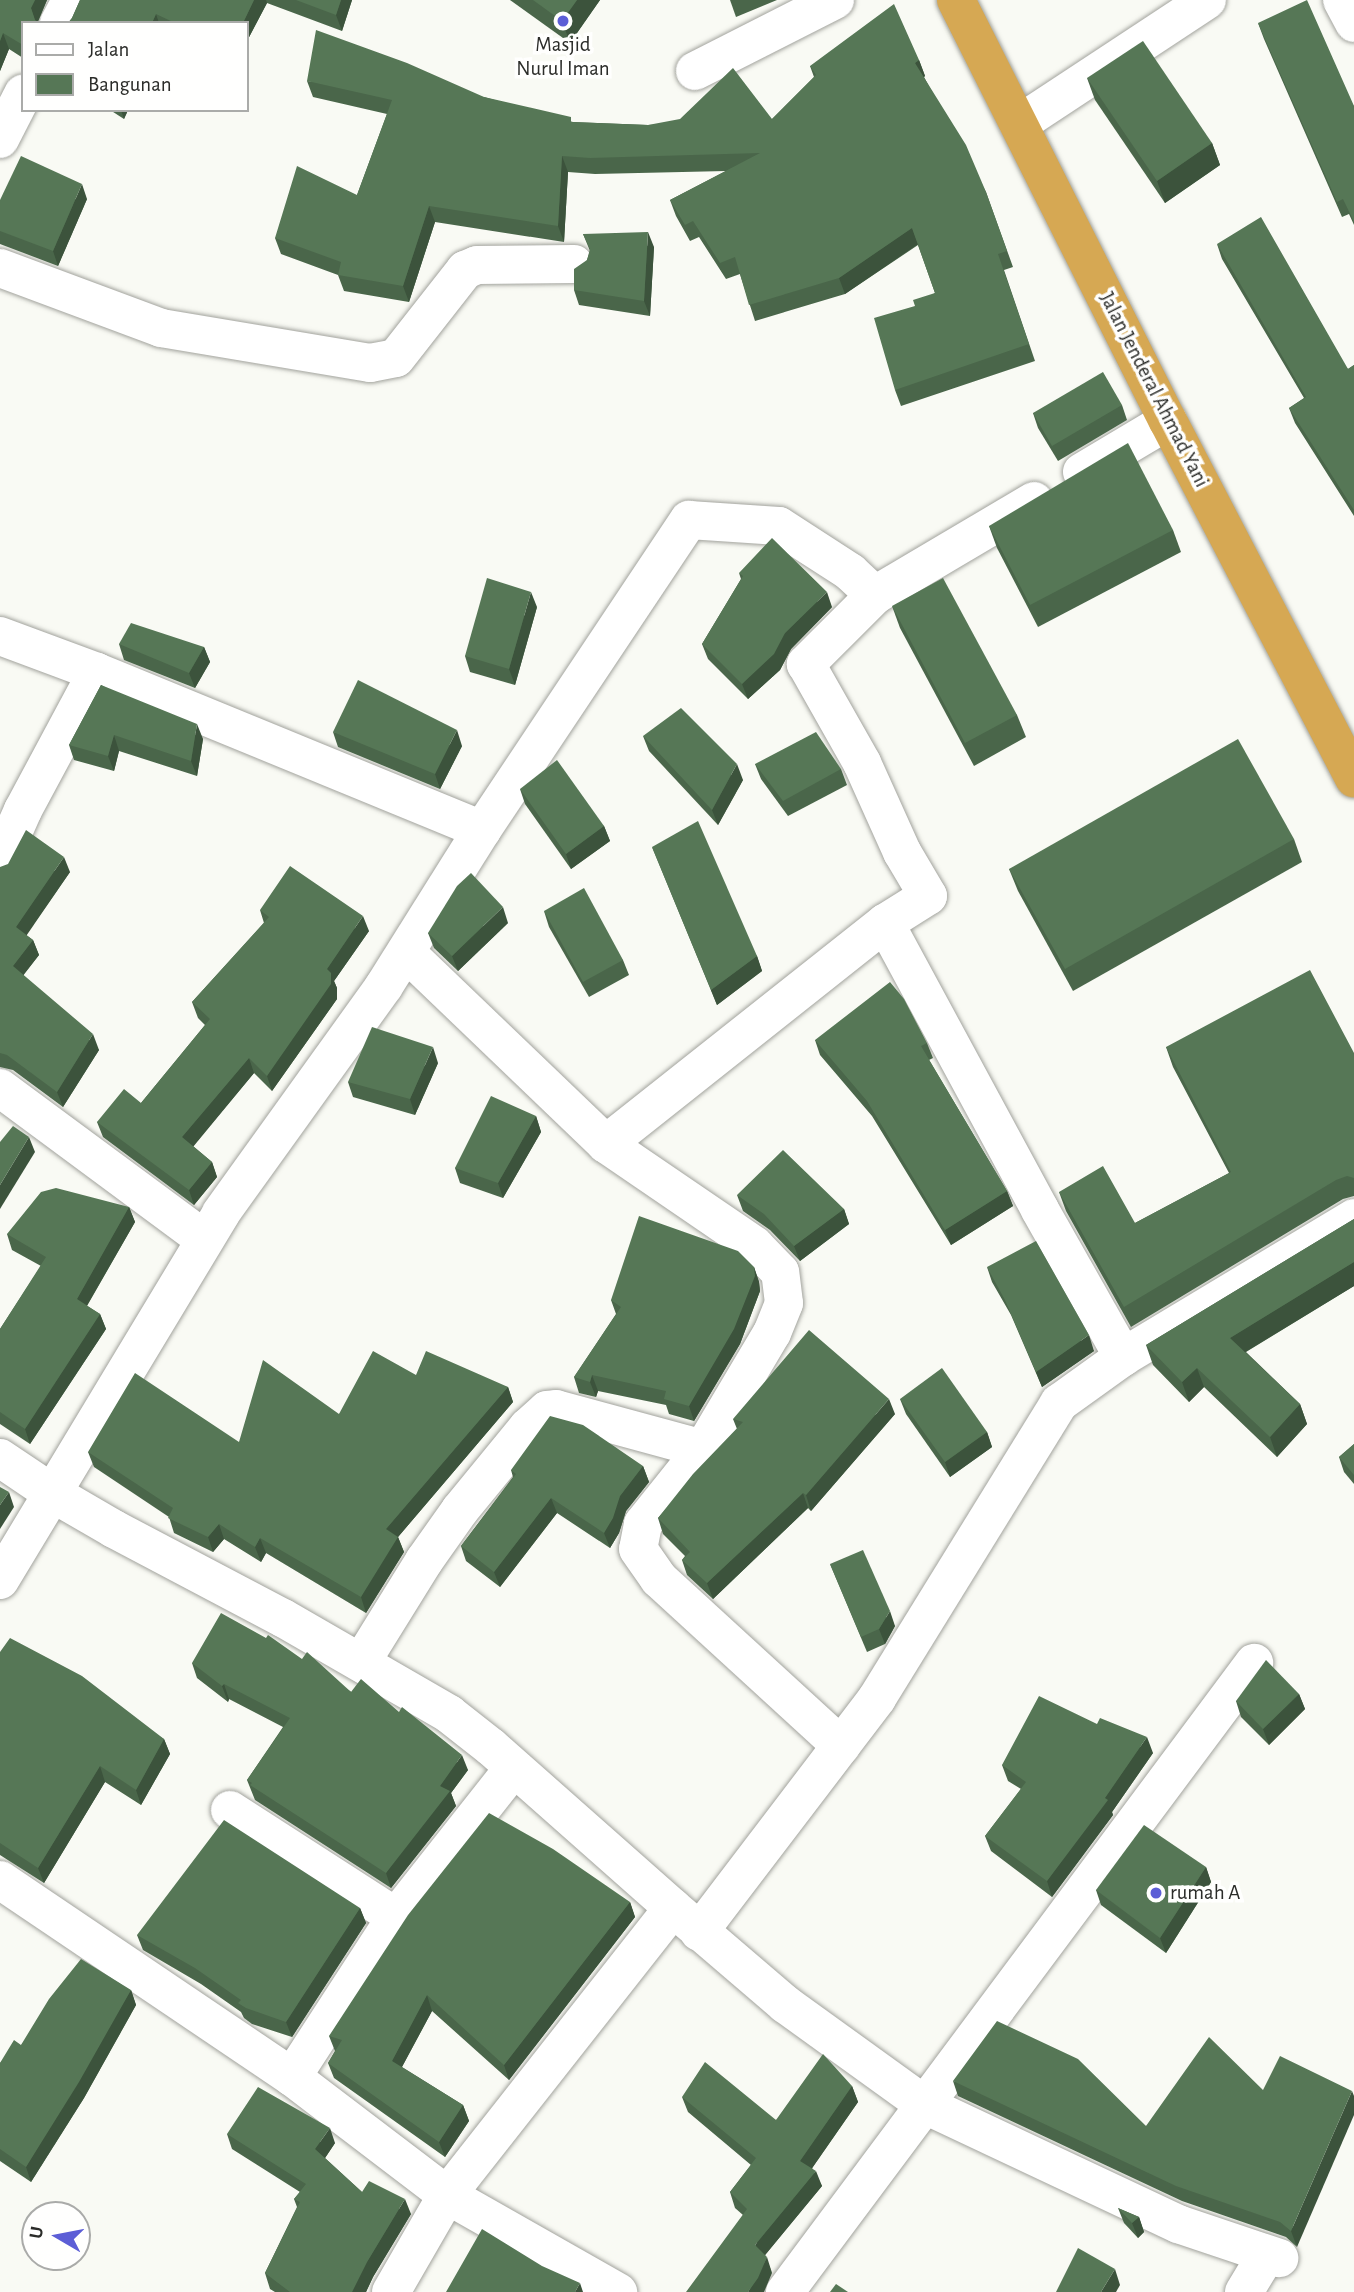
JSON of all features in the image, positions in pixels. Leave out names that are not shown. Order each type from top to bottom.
[{"type":"highway","name":"Jalan Jenderal Ahmad Yani","points":[[956,0],[1168,421],[1354,779]]},
{"type":"street","points":[[60,21],[71,0]]},
{"type":"street","points":[[695,71],[835,0]]},
{"type":"street","points":[[1019,124],[1207,0]]},
{"type":"street","points":[[1342,0],[1354,23]]},
{"type":"street","points":[[0,139],[21,98]]},
{"type":"street","points":[[0,268],[161,328],[370,363],[396,358],[408,347],[465,270],[477,265],[573,264]]},
{"type":"street","points":[[606,1144],[885,923],[928,896],[902,852],[862,763],[806,664],[874,595],[1168,421]]},
{"type":"street","points":[[0,1580],[204,1239],[406,952],[482,830],[690,520],[779,526],[850,572],[874,595]]},
{"type":"street","points":[[0,636],[97,671],[482,830]]},
{"type":"street","points":[[0,862],[23,810],[97,671]]},
{"type":"street","points":[[885,923],[1040,1210],[1124,1357]]},
{"type":"street","points":[[406,952],[606,1144],[754,1245],[780,1272],[784,1303],[780,1316],[703,1449],[643,1524],[638,1549],[659,1578],[841,1746]]},
{"type":"street","points":[[0,1088],[204,1239]]},
{"type":"street","points":[[391,2292],[447,2195],[841,1746],[877,1698],[1059,1404],[1124,1357],[1354,1218]]},
{"type":"street","points":[[362,1661],[424,1561],[460,1510],[528,1426],[547,1410],[556,1409],[703,1449]]},
{"type":"street","points":[[0,1458],[52,1493],[362,1661],[449,1714],[491,1747],[785,2004],[925,2105],[1178,2224],[1273,2256],[1244,2292]]},
{"type":"street","points":[[785,2292],[1254,1663]]},
{"type":"street","points":[[292,2077],[396,1917],[513,1769]]},
{"type":"street","points":[[230,1810],[396,1917]]},
{"type":"street","points":[[0,1880],[292,2077],[447,2195],[618,2292]]},
{"type":"building","points":[[0,0],[35,0],[31,8],[36,21],[21,21],[21,44],[3,33],[0,41]]},
{"type":"building","points":[[80,0],[254,0],[244,21],[171,21],[156,14],[153,21],[70,21]]},
{"type":"building","points":[[296,0],[341,0],[336,15]]},
{"type":"building","points":[[533,0],[577,0],[562,21]]},
{"type":"building","points":[[1307,0],[1354,106],[1354,222],[1343,199],[1337,202],[1258,23]]},
{"type":"building","points":[[894,4],[919,60],[915,63],[966,145],[986,192],[1007,251],[998,254],[1029,344],[895,390],[874,318],[915,306],[913,300],[935,293],[912,228],[839,278],[749,305],[735,257],[720,263],[693,221],[685,225],[670,200],[760,153],[590,158],[562,156],[558,226],[429,206],[403,286],[338,275],[341,262],[275,238],[297,166],[357,195],[392,100],[307,81],[316,30],[407,63],[484,97],[571,117],[571,122],[648,125],[680,119],[733,68],[772,119],[816,75],[810,66]]},
{"type":"building","points":[[1143,41],[1212,143],[1157,181],[1087,78]]},
{"type":"building","points":[[21,156],[82,184],[53,251],[0,231],[0,200]]},
{"type":"building","points":[[1261,217],[1348,369],[1354,365],[1354,510],[1289,408],[1306,397],[1217,244]]},
{"type":"building","points":[[648,232],[644,301],[574,290],[574,269],[587,260],[590,249],[583,234]]},
{"type":"building","points":[[1103,372],[1122,405],[1052,446],[1033,413]]},
{"type":"building","points":[[1128,443],[1173,530],[1030,605],[989,526]]},
{"type":"building","points":[[772,538],[827,592],[785,633],[774,654],[742,684],[702,644],[743,576],[739,573]]},
{"type":"building","points":[[487,578],[531,592],[509,669],[465,656]]},
{"type":"building","points":[[943,578],[1017,715],[965,743],[892,606]]},
{"type":"building","points":[[131,623],[204,647],[189,673],[119,644]]},
{"type":"building","points":[[358,680],[457,730],[435,774],[333,732]]},
{"type":"building","points":[[101,685],[197,724],[191,761],[114,735],[108,756],[69,745]]},
{"type":"building","points":[[681,708],[737,764],[712,810],[643,736]]},
{"type":"building","points":[[816,732],[841,769],[783,801],[755,764]]},
{"type":"building","points":[[1238,739],[1294,839],[1065,969],[1009,869]]},
{"type":"building","points":[[557,760],[604,826],[566,854],[520,789]]},
{"type":"building","points":[[698,821],[757,956],[711,990],[652,847]]},
{"type":"building","points":[[26,830],[64,857],[16,927],[33,940],[13,966],[93,1034],[57,1092],[7,1055],[0,1053],[0,867],[8,864]]},
{"type":"building","points":[[290,866],[363,916],[327,969],[331,973],[331,984],[267,1076],[249,1058],[182,1137],[212,1162],[189,1190],[97,1122],[124,1089],[141,1103],[210,1019],[192,1002],[269,917],[260,910]]},
{"type":"building","points":[[471,873],[503,907],[452,956],[428,933],[457,886]]},
{"type":"building","points":[[584,888],[623,960],[583,982],[544,911]]},
{"type":"building","points":[[1310,970],[1354,1053],[1354,1178],[1347,1176],[1336,1180],[1124,1307],[1059,1192],[1103,1166],[1135,1223],[1231,1172],[1166,1047]]},
{"type":"building","points":[[890,982],[904,999],[927,1043],[921,1046],[1007,1191],[945,1230],[867,1101],[815,1040]]},
{"type":"building","points":[[372,1027],[433,1047],[410,1099],[348,1082]]},
{"type":"building","points":[[491,1096],[536,1116],[498,1183],[455,1168]]},
{"type":"building","points":[[13,1126],[29,1137],[0,1185],[0,1142]]},
{"type":"building","points":[[783,1150],[844,1209],[794,1246],[764,1214],[737,1195]]},
{"type":"building","points":[[56,1188],[129,1207],[77,1299],[100,1314],[25,1429],[0,1412],[0,1329],[46,1257],[7,1234],[41,1192]]},
{"type":"building","points":[[639,1216],[738,1251],[754,1267],[755,1276],[734,1329],[689,1406],[664,1399],[666,1391],[592,1375],[590,1382],[574,1377],[621,1307],[611,1300]]},
{"type":"building","points":[[1354,1219],[1354,1262],[1230,1338],[1300,1404],[1270,1437],[1197,1368],[1182,1382],[1146,1345]]},
{"type":"building","points":[[1036,1241],[1089,1335],[1036,1372],[1005,1300],[987,1267]]},
{"type":"building","points":[[809,1330],[889,1399],[806,1495],[803,1493],[707,1583],[682,1560],[690,1552],[658,1518],[693,1474],[743,1422],[733,1419]]},
{"type":"building","points":[[373,1351],[416,1375],[426,1351],[508,1387],[386,1529],[398,1537],[361,1597],[260,1538],[255,1547],[219,1524],[208,1537],[168,1518],[173,1508],[88,1452],[135,1373],[239,1442],[263,1360],[339,1414]]},
{"type":"building","points":[[942,1368],[987,1432],[945,1462],[900,1399]]},
{"type":"building","points":[[550,1416],[583,1425],[643,1466],[620,1496],[613,1518],[604,1533],[551,1498],[494,1572],[461,1546],[516,1474],[511,1470]]},
{"type":"building","points":[[1354,1444],[1354,1475],[1339,1457]]},
{"type":"building","points":[[0,1487],[9,1492],[0,1505]]},
{"type":"building","points":[[863,1550],[890,1611],[879,1629],[861,1637],[830,1564]]},
{"type":"building","points":[[221,1613],[266,1638],[268,1635],[302,1659],[307,1652],[351,1692],[361,1679],[399,1712],[402,1707],[462,1755],[440,1786],[450,1791],[386,1873],[250,1785],[252,1783],[247,1780],[290,1718],[224,1684],[222,1686],[192,1663]]},
{"type":"building","points":[[10,1638],[82,1676],[164,1739],[136,1790],[100,1766],[38,1868],[0,1843],[0,1652]]},
{"type":"building","points":[[1266,1660],[1299,1694],[1263,1729],[1236,1701]]},
{"type":"building","points":[[1039,1696],[1097,1724],[1100,1718],[1147,1737],[1105,1798],[1108,1800],[1047,1881],[985,1836],[1026,1782],[1002,1765]]},
{"type":"building","points":[[489,1813],[553,1849],[630,1902],[504,2065],[427,1995],[392,2061],[463,2105],[439,2142],[328,2063],[342,2040],[329,2036],[408,1915]]},
{"type":"building","points":[[224,1820],[360,1908],[286,2022],[246,2008],[238,2003],[241,2000],[195,1968],[137,1935]]},
{"type":"building","name":"rumah A","points":[[1144,1825],[1206,1867],[1160,1938],[1096,1890]]},
{"type":"building","points":[[81,1959],[131,1990],[79,2082],[26,2167],[0,2149],[0,2063],[14,2040],[21,2045],[49,1999]]},
{"type":"building","points":[[997,2021],[1078,2059],[1146,2126],[1209,2037],[1263,2090],[1280,2056],[1352,2091],[1291,2231],[1280,2222],[1176,2186],[953,2081]]},
{"type":"building","points":[[823,2054],[852,2086],[800,2161],[816,2171],[755,2245],[767,2257],[758,2278],[748,2292],[686,2292],[747,2209],[730,2192],[756,2158],[682,2097],[705,2062],[776,2120]]},
{"type":"building","points":[[258,2087],[330,2128],[315,2149],[362,2192],[369,2181],[405,2199],[352,2292],[290,2292],[265,2273],[300,2202],[294,2199],[306,2184],[227,2134]]},
{"type":"building","points":[[1118,2208],[1139,2217],[1132,2223]]},
{"type":"building","points":[[482,2229],[542,2266],[580,2283],[575,2292],[446,2292]]},
{"type":"building","points":[[1078,2248],[1115,2269],[1101,2292],[1056,2292]]},
{"type":"building","points":[[836,2284],[848,2292],[830,2292]]},
{"type":"place","name":"Masjid Nurul Iman","points":[[563,21]]},
{"type":"place","name":"rumah A","points":[[1156,1893]]}]
